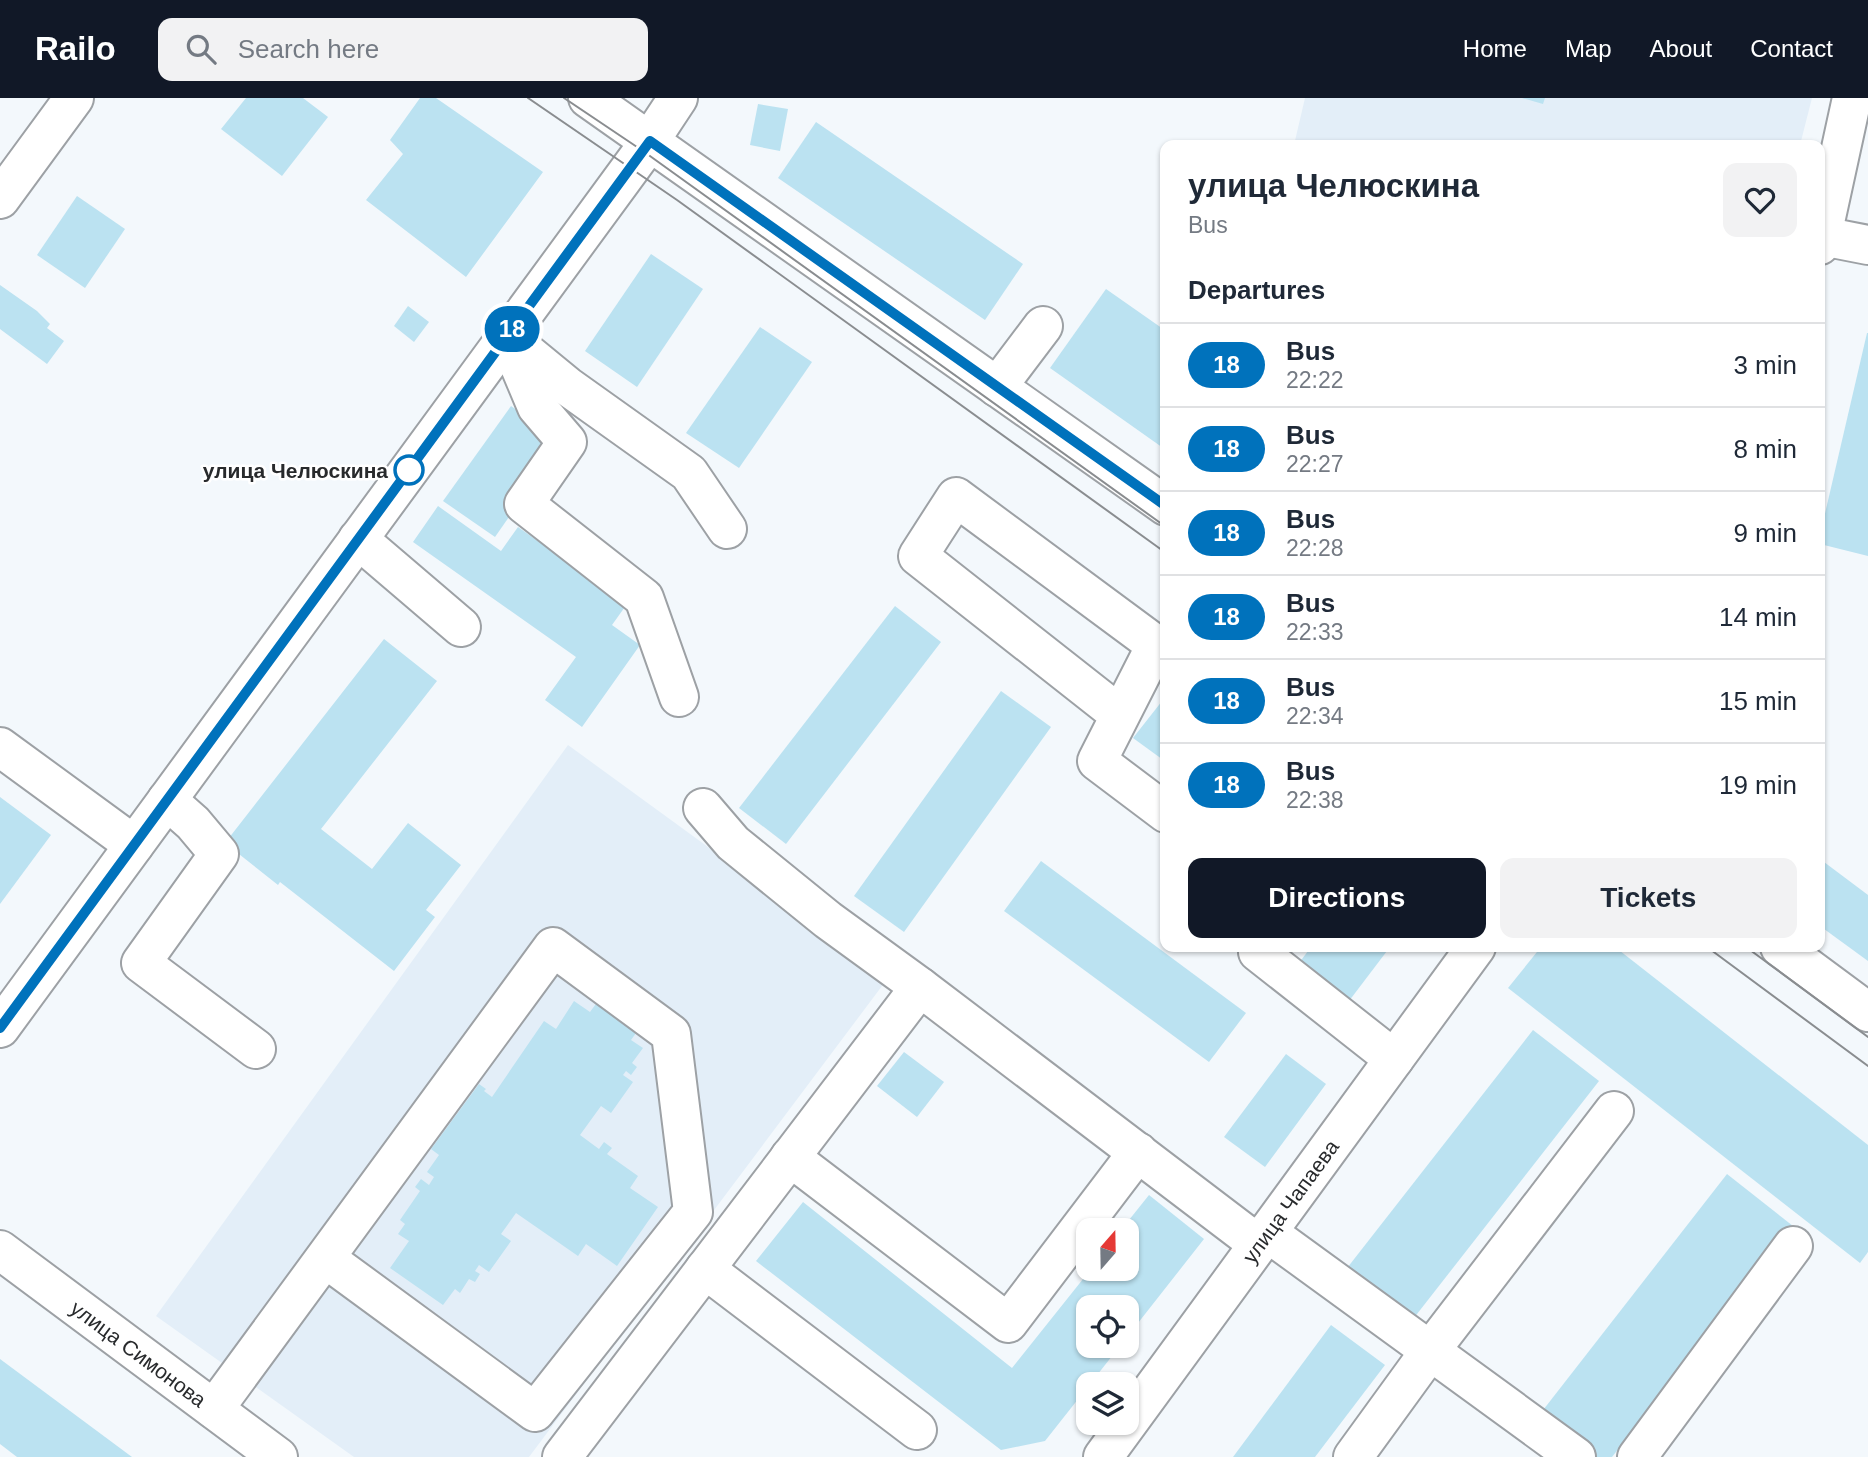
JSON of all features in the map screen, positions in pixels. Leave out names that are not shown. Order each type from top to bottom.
[{"type":"street","points":[[0,199],[74,98]]},
{"type":"street","points":[[588,98],[1160,502]]},
{"type":"street","points":[[0,1028],[650,141],[678,98]]},
{"type":"street","points":[[1825,223],[1852,98]]},
{"type":"street","points":[[1825,241],[1868,245]]},
{"type":"street","points":[[997,387],[1043,326]]},
{"type":"street","points":[[507,336],[567,386],[689,473],[727,529]]},
{"type":"street","points":[[507,336],[537,407],[567,442],[524,504],[644,598],[679,697]]},
{"type":"street","points":[[1121,715],[918,556],[956,497],[1156,645],[1121,715],[1097,761],[1160,808]]},
{"type":"street","points":[[358,539],[461,627]]},
{"type":"street","points":[[0,747],[134,845]]},
{"type":"street","points":[[167,800],[193,822],[219,853],[141,963],[256,1049]]},
{"type":"street","points":[[702,808],[733,843],[828,920],[1138,1152],[1430,1351],[1577,1457]]},
{"type":"street","points":[[214,1409],[325,1258],[554,947],[671,1034],[693,1212],[535,1412],[325,1258]]},
{"type":"street","points":[[1258,952],[1394,1059]]},
{"type":"street","name":"улица Чапаева","points":[[1103,1457],[1472,952]]},
{"type":"street","points":[[1787,952],[1868,1012]]},
{"type":"street","points":[[562,1457],[920,987]]},
{"type":"street","points":[[1353,1457],[1430,1351],[1614,1111]]},
{"type":"street","points":[[790,1157],[1008,1323],[1138,1152]]},
{"type":"street","points":[[1637,1457],[1793,1246]]},
{"type":"street","name":"улица Симонова","points":[[0,1250],[278,1457]]},
{"type":"street","points":[[705,1269],[917,1430]]},
{"type":"shaded area","points":[[1305,98],[1812,98],[1801,140],[1295,140]]},
{"type":"shaded area","points":[[568,745],[888,978],[529,1457],[354,1457],[156,1316]]},
{"type":"building","points":[[246,98],[303,98],[328,117],[282,176],[221,129]]},
{"type":"building","points":[[420,98],[436,98],[543,172],[466,277],[366,200],[403,154],[390,140]]},
{"type":"building","points":[[1522,98],[1545,98],[1543,104]]},
{"type":"building","points":[[758,104],[788,109],[780,151],[750,145]]},
{"type":"building","points":[[816,122],[1023,264],[985,320],[778,178]]},
{"type":"building","points":[[77,196],[125,229],[85,288],[37,255]]},
{"type":"building","points":[[651,254],[703,289],[637,387],[585,351]]},
{"type":"building","points":[[0,285],[37,311],[50,324],[47,328],[64,341],[47,364],[0,329]]},
{"type":"building","points":[[1106,289],[1160,327],[1160,446],[1050,368]]},
{"type":"building","points":[[408,306],[429,322],[414,342],[394,326]]},
{"type":"building","points":[[760,327],[812,362],[739,468],[686,433]]},
{"type":"building","points":[[1868,333],[1868,556],[1825,545],[1825,514]]},
{"type":"building","points":[[511,406],[537,424],[545,465],[495,537],[443,501]]},
{"type":"building","points":[[438,506],[501,551],[518,527],[627,604],[612,625],[640,645],[582,727],[545,700],[576,657],[413,542]]},
{"type":"building","points":[[895,606],[941,642],[786,844],[739,808]]},
{"type":"building","points":[[384,639],[437,681],[321,829],[372,869],[408,823],[461,865],[426,910],[435,917],[394,971],[280,882],[278,885],[225,843]]},
{"type":"building","points":[[1001,691],[1051,727],[904,932],[854,896]]},
{"type":"building","points":[[1160,704],[1160,758],[1133,738]]},
{"type":"building","points":[[0,797],[51,835],[0,904]]},
{"type":"building","points":[[1041,861],[1160,949],[1160,952],[1164,952],[1246,1013],[1209,1062],[1004,911]]},
{"type":"building","points":[[1825,863],[1868,895],[1868,961],[1825,930]]},
{"type":"building","points":[[1307,952],[1386,952],[1349,1001],[1299,963]]},
{"type":"building","points":[[1537,952],[1621,952],[1868,1145],[1868,1252],[1860,1263],[1508,988]]},
{"type":"building","points":[[601,997],[647,1028],[641,1036],[636,1033],[631,1040],[643,1048],[632,1063],[637,1067],[631,1075],[626,1071],[623,1075],[633,1082],[611,1113],[601,1106],[580,1135],[599,1149],[604,1142],[612,1148],[607,1154],[638,1176],[630,1188],[658,1207],[617,1266],[586,1244],[578,1256],[516,1213],[501,1234],[511,1241],[489,1272],[479,1265],[475,1271],[480,1274],[475,1282],[469,1279],[460,1293],[455,1289],[443,1305],[390,1268],[409,1241],[398,1234],[405,1224],[400,1220],[420,1191],[415,1187],[421,1179],[429,1185],[434,1177],[427,1172],[439,1155],[431,1149],[479,1084],[492,1097],[544,1021],[556,1029],[574,1001],[590,1012]]},
{"type":"building","points":[[1533,1030],[1599,1081],[1410,1323],[1344,1272]]},
{"type":"building","points":[[904,1052],[944,1082],[917,1117],[877,1086]]},
{"type":"building","points":[[1286,1054],[1326,1084],[1265,1167],[1224,1137]]},
{"type":"building","points":[[1727,1174],[1793,1226],[1612,1457],[1596,1457],[1540,1414]]},
{"type":"building","points":[[1149,1195],[1204,1239],[1139,1322],[1139,1295],[1076,1295],[1076,1358],[1111,1358],[1099,1372],[1076,1372],[1076,1402],[1045,1441],[1001,1450],[756,1261],[803,1202],[1012,1368],[1081,1281],[1139,1281],[1139,1218],[1131,1218]]},
{"type":"building","points":[[1331,1325],[1385,1365],[1315,1457],[1233,1457]]},
{"type":"building","points":[[0,1359],[132,1457],[17,1457],[0,1444]]},
{"type":"tram line","points":[[528,98],[677,200],[1160,549]]},
{"type":"tram line","points":[[564,98],[643,151],[1160,523]]},
{"type":"tram line","points":[[1714,952],[1868,1066]]},
{"type":"tram line","points":[[1753,952],[1868,1037]]},
{"type":"bus line","name":"18","points":[[0,1028],[650,141],[1160,502]]},
{"type":"place","name":"улица Челюскина","points":[[409,470]]}]
